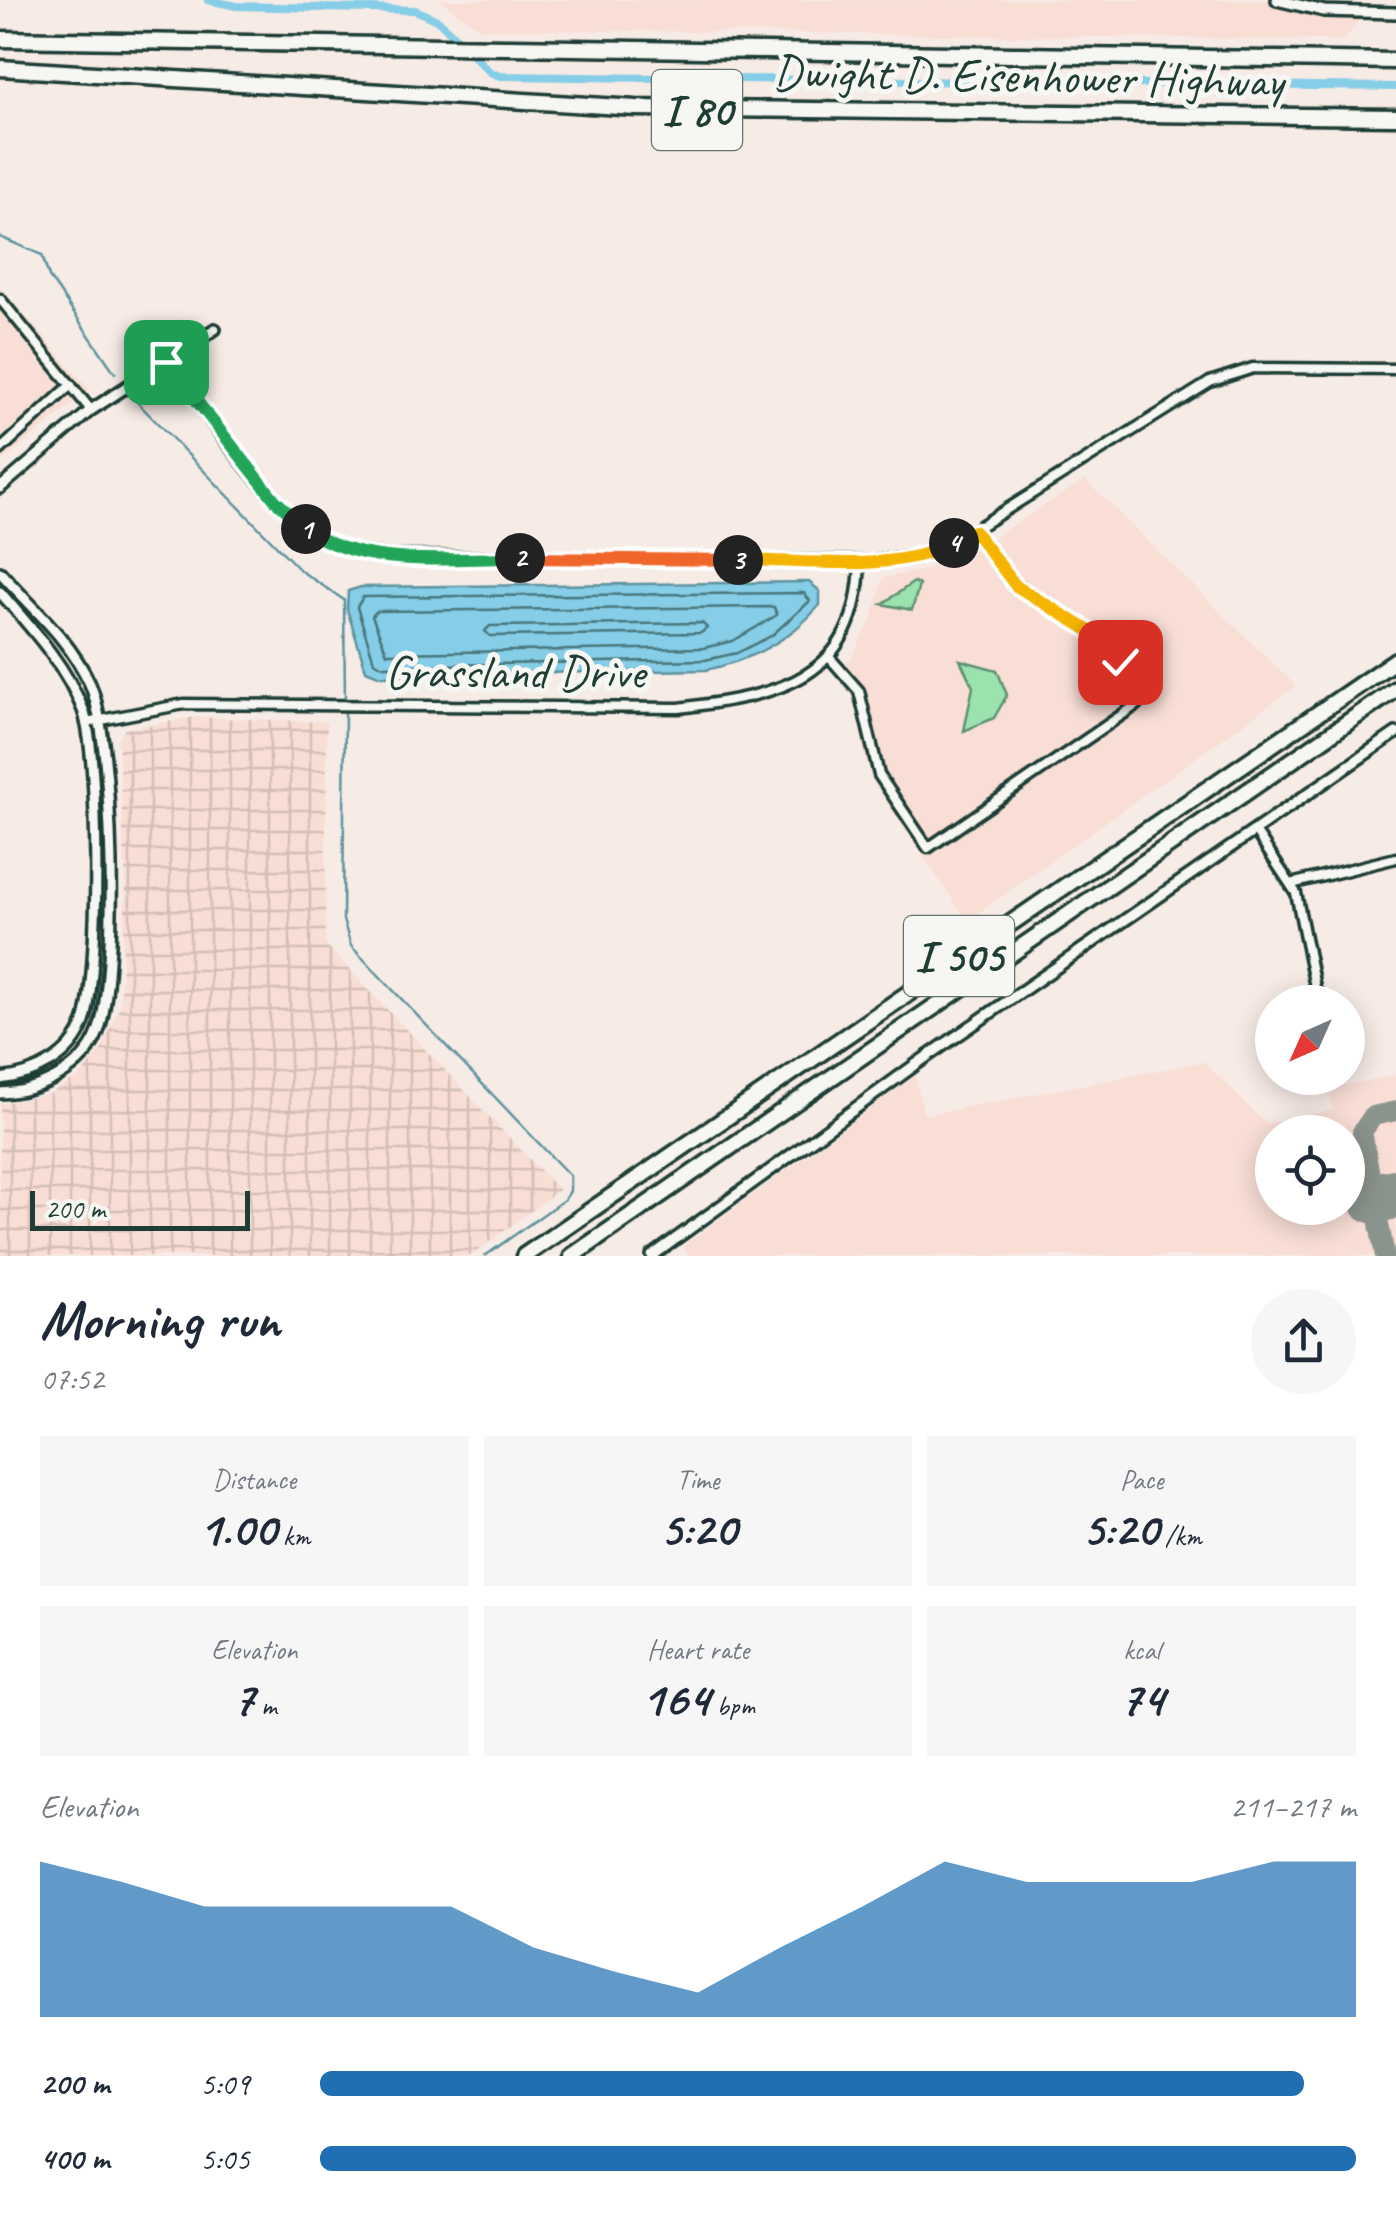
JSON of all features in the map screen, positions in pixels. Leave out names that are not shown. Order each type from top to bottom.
[{"type":"highway","name":"Dwight D. Eisenhower Highway","points":[[0,39],[1396,61]]},
{"type":"highway","name":"Dwight D. Eisenhower Highway","points":[[0,68],[636,108],[1396,117]]},
{"type":"highway","name":"I 505","points":[[524,1256],[1396,660]]},
{"type":"highway","name":"I 505","points":[[572,1256],[1396,688]]},
{"type":"street","points":[[1276,0],[1324,11],[1396,12]]},
{"type":"street","points":[[0,299],[91,410]]},
{"type":"street","points":[[0,488],[91,410],[215,329]]},
{"type":"street","points":[[166,362],[275,500],[310,532],[349,550],[391,556],[860,560],[922,556],[974,531],[1210,382],[1253,368],[1396,368]]},
{"type":"street","points":[[0,450],[72,386]]},
{"type":"street","points":[[860,560],[858,603],[846,637],[830,658],[859,690],[880,774],[928,848],[1145,699],[1120,662],[1088,630],[1008,579],[974,531]]},
{"type":"street","points":[[0,572],[56,630],[90,685],[102,720],[107,752],[109,923],[97,1035],[62,1074],[33,1089],[0,1093]]},
{"type":"street","points":[[0,592],[65,671],[86,722],[94,896],[92,979],[84,1024],[51,1063],[36,1072],[0,1079]]},
{"type":"street","name":"Grassland Drive","points":[[86,722],[184,704],[679,708],[721,703],[797,680],[830,658]]},
{"type":"street","points":[[652,1256],[922,1060],[1396,734]]},
{"type":"street","points":[[1255,830],[1291,884],[1314,985]]},
{"type":"street","points":[[1291,884],[1396,858]]},
{"type":"shaded area","points":[[440,0],[1274,0],[1363,16],[1344,40],[480,29]]},
{"type":"shaded area","points":[[0,287],[90,390],[0,463]]},
{"type":"shaded area","points":[[1085,480],[1296,686],[967,921],[878,789],[865,757],[856,706],[848,687],[836,675],[852,657],[872,619],[883,578],[925,570],[969,553]]},
{"type":"shaded area","points":[[196,717],[327,722],[325,944],[559,1190],[471,1256],[0,1256],[0,1104],[49,1094],[80,1076],[101,1051],[120,1005],[126,885],[118,739],[125,729]]},
{"type":"shaded area","points":[[1204,1062],[1257,1115],[1255,1225],[1365,1225],[1365,1115],[1309,1115],[1333,1110],[1330,1095],[1365,1095],[1365,1081],[1396,1075],[1396,1256],[689,1256],[683,1246],[915,1076],[924,1115]]},
{"type":"green space","points":[[914,582],[919,585],[912,610],[882,604]]},
{"type":"green space","points":[[960,660],[997,670],[1007,695],[994,718],[964,731],[973,687]]},
{"type":"water","points":[[809,582],[820,591],[820,605],[796,629],[754,655],[706,670],[381,676],[366,670],[347,609],[348,591],[361,587]]},
{"type":"waterway","points":[[208,0],[236,6],[415,10],[439,21],[490,72],[500,76],[1396,87]]},
{"type":"waterway","points":[[0,237],[42,255],[49,277],[115,373]]},
{"type":"waterway","points":[[136,401],[301,571],[344,600],[345,702]]},
{"type":"waterway","points":[[345,710],[343,920],[351,946],[570,1176],[570,1191],[565,1199],[485,1256]]},
{"type":"taxiway","points":[[1385,1256],[1362,1132],[1373,1116],[1396,1111]]},
{"type":"runway","points":[[1373,1198],[1396,1194]]},
{"type":"route","points":[[166,362],[275,500],[310,532],[349,550],[391,556],[893,560],[922,556],[974,531],[993,561],[1016,586],[1088,630],[1120,662]]}]
